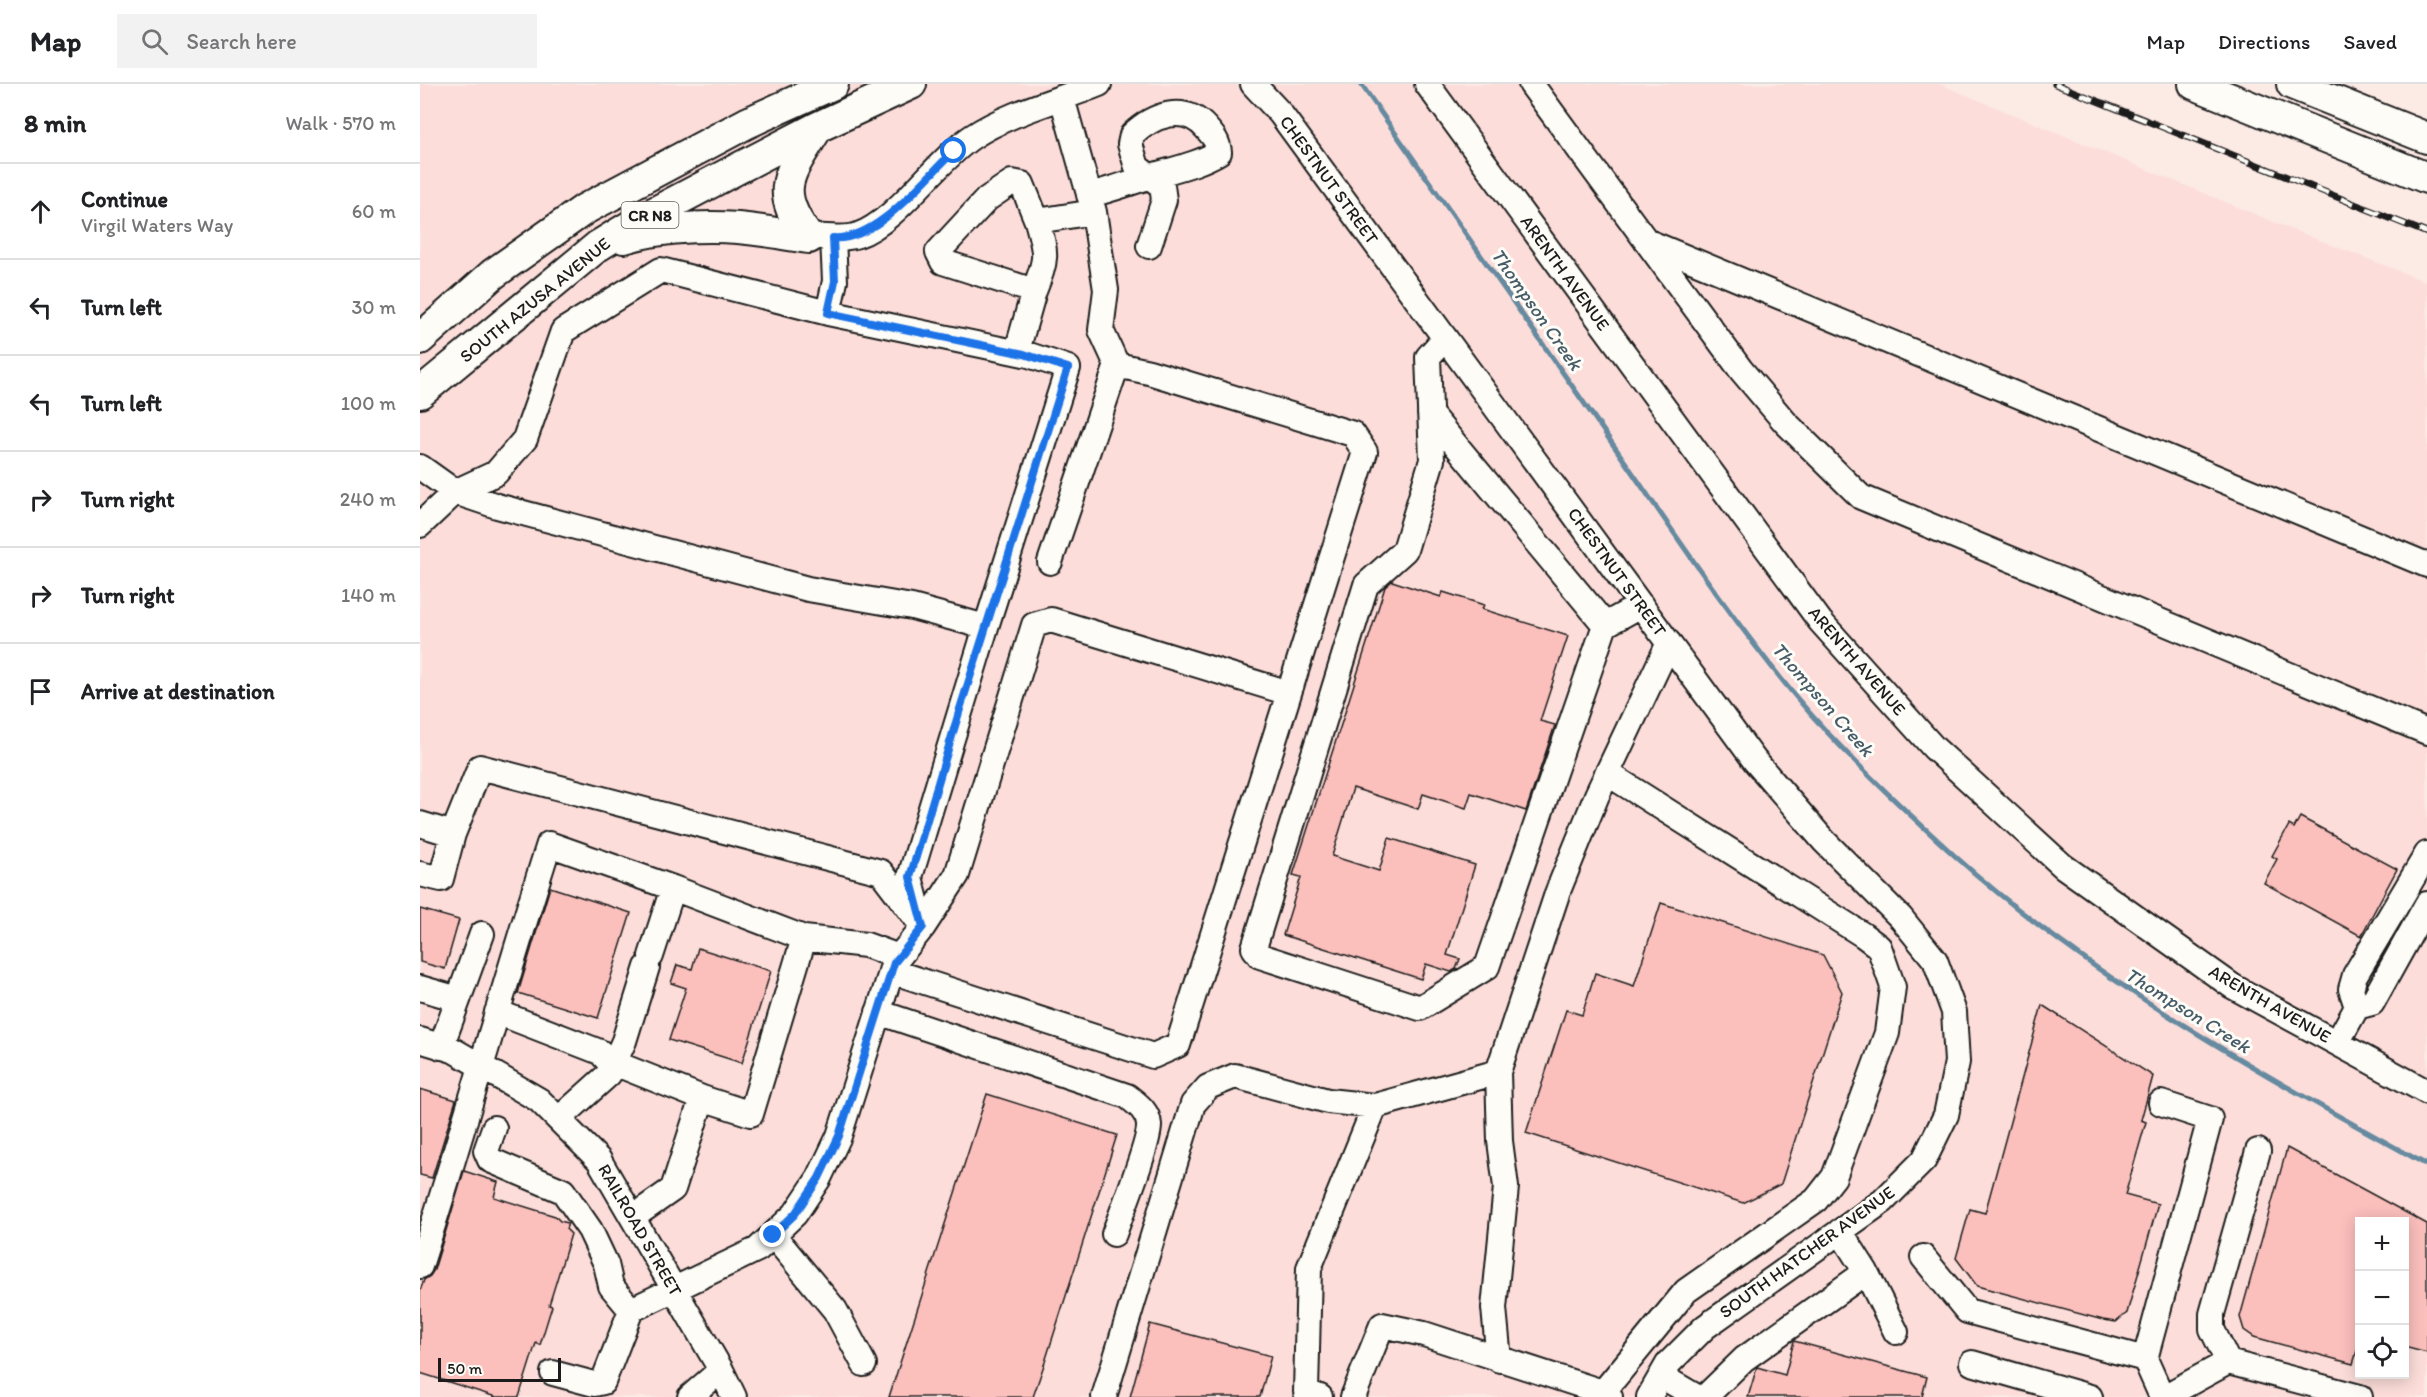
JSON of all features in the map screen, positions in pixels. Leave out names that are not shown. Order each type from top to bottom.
[{"type":"main road","name":"CR N8","points":[[420,339],[493,274],[585,209],[747,123],[833,84]]},
{"type":"main road","name":"SOUTH AZUSA AVENUE","points":[[420,393],[598,246],[642,219],[818,127],[911,84]]},
{"type":"main road","points":[[2194,84],[2252,95],[2427,178]]},
{"type":"main road","points":[[2292,84],[2427,138]]},
{"type":"main road","points":[[818,127],[793,168],[787,187],[788,203],[793,218],[821,238]]},
{"type":"main road","points":[[598,246],[646,232],[705,228],[762,231],[821,238]]},
{"type":"street","points":[[828,313],[835,281],[821,238],[857,236],[874,227],[954,151],[973,136],[997,123],[1099,84]]},
{"type":"street","name":"CHESTNUT STREET","points":[[1253,84],[1280,114],[1755,760],[1824,841],[1901,918],[1935,960],[1954,1012],[1957,1062]]},
{"type":"street","name":"ARENTH AVENUE","points":[[1427,84],[1820,621],[1935,748],[2062,866],[2232,986],[2427,1092]]},
{"type":"street","points":[[1531,84],[1741,370],[1785,422],[1861,498],[2427,732]]},
{"type":"street","points":[[1050,562],[1117,365],[1101,330],[1106,290],[1092,204],[1062,98]]},
{"type":"street","points":[[1038,221],[1092,204],[1152,176],[1162,186],[1164,200],[1149,246]]},
{"type":"street","points":[[923,927],[910,877],[1068,368],[1017,351],[1046,250],[1038,221],[1022,184],[1012,182],[987,199],[938,252],[943,262],[1034,291]]},
{"type":"street","points":[[1646,241],[2427,565]]},
{"type":"street","points":[[420,525],[455,492],[496,473],[525,439],[563,331],[661,270],[828,313],[1024,354]]},
{"type":"street","points":[[1445,338],[1428,357],[1432,460],[1405,550],[1366,585],[1254,948],[1260,956],[1420,1008],[1487,967],[1605,625],[1641,605]]},
{"type":"street","points":[[420,1266],[549,844],[804,938],[866,945],[895,964],[1153,1056],[1178,1045],[1365,452],[1353,434],[1149,372],[1117,365]]},
{"type":"street","points":[[1430,414],[1605,625]]},
{"type":"street","points":[[420,467],[455,492],[497,506],[808,589],[912,607],[986,627]]},
{"type":"street","points":[[553,1373],[594,1384],[603,1382],[631,1310],[675,1291],[758,1249],[795,1214],[819,1178],[839,1136],[895,964],[923,927],[957,875],[1034,625],[1051,620],[1289,693]]},
{"type":"street","points":[[1499,1360],[1494,1308],[1506,1187],[1500,1141],[1498,1072],[1558,891],[1607,773],[1669,643]]},
{"type":"street","points":[[420,874],[441,879],[453,834],[480,767],[881,872],[923,927]]},
{"type":"street","points":[[1353,1397],[1382,1325],[1424,1334],[1604,1395],[1686,1291],[1816,1200],[1834,1178],[1887,1033],[1893,987],[1879,947],[1607,773]]},
{"type":"street","points":[[420,824],[453,834]]},
{"type":"street","points":[[2357,1008],[2351,989],[2355,975],[2427,854]]},
{"type":"street","points":[[558,1119],[609,1074],[624,1041],[673,888]]},
{"type":"street","points":[[2337,1043],[2357,1008],[2372,1003],[2427,904]]},
{"type":"street","points":[[430,1043],[458,999],[482,934]]},
{"type":"street","points":[[497,1012],[600,1052],[613,1064],[751,1114],[804,938]]},
{"type":"street","points":[[420,988],[458,999]]},
{"type":"street","points":[[878,1012],[1127,1096],[1144,1110],[1149,1126],[1145,1143],[1114,1234]]},
{"type":"street","name":"RAILROAD STREET","points":[[430,1043],[453,1050],[539,1100],[599,1160],[721,1370],[734,1397]]},
{"type":"street","name":"SOUTH HATCHER AVENUE","points":[[1649,1397],[1668,1365],[1704,1327],[1882,1201],[1924,1160],[1946,1115],[1957,1062]]},
{"type":"street","points":[[1104,1397],[1193,1104],[1208,1088],[1234,1076],[1328,1101],[1375,1106],[1498,1072]]},
{"type":"street","points":[[633,1217],[674,1189],[702,1098]]},
{"type":"street","points":[[2161,1103],[2210,1119],[2145,1359],[2163,1397],[2228,1362],[2360,1397]]},
{"type":"street","points":[[1320,1397],[1306,1392],[1309,1268],[1375,1106]]},
{"type":"street","points":[[494,1128],[486,1150],[490,1160],[563,1191],[590,1230],[606,1264],[611,1286],[631,1310]]},
{"type":"street","points":[[2228,1362],[2212,1329],[2212,1314],[2258,1151]]},
{"type":"street","points":[[1840,1231],[1866,1272],[1896,1332]]},
{"type":"street","points":[[773,1235],[836,1310],[864,1364]]},
{"type":"street","points":[[1923,1257],[1967,1311],[2145,1359]]},
{"type":"street","points":[[1705,1397],[1744,1359],[1866,1272]]},
{"type":"street","points":[[1972,1363],[2090,1397]]},
{"type":"street","points":[[690,1397],[721,1370]]},
{"type":"street","points":[[1661,1376],[1697,1397]]},
{"type":"shaded area","points":[[420,84],[1939,84],[2293,230],[2427,282],[2427,1397],[420,1397]]},
{"type":"building","points":[[1392,581],[1441,597],[1443,592],[1484,605],[1482,609],[1568,636],[1540,721],[1555,725],[1526,811],[1471,793],[1466,808],[1423,794],[1418,809],[1353,788],[1332,856],[1379,871],[1389,838],[1475,865],[1447,955],[1460,959],[1456,969],[1451,972],[1426,964],[1421,979],[1283,935],[1301,877],[1293,875],[1385,587]]},
{"type":"building","points":[[2300,817],[2397,869],[2361,936],[2264,883],[2277,859],[2272,856],[2289,825],[2294,828]]},
{"type":"building","points":[[550,887],[631,913],[598,1018],[518,993]]},
{"type":"building","points":[[1661,903],[1823,955],[1842,992],[1781,1184],[1743,1203],[1526,1133],[1566,1010],[1582,1015],[1595,973],[1634,986]]},
{"type":"building","points":[[420,909],[459,920],[445,969],[420,962]]},
{"type":"building","points":[[698,948],[771,971],[742,1063],[669,1040],[686,988],[671,983],[677,965],[692,969]]},
{"type":"building","points":[[2042,1005],[2153,1076],[2141,1120],[2146,1122],[2125,1195],[2158,1204],[2127,1313],[2116,1322],[1977,1286],[1956,1258],[1970,1209],[1985,1213]]},
{"type":"building","points":[[420,1089],[456,1100],[432,1178],[420,1175]]},
{"type":"building","points":[[987,1094],[1117,1135],[1045,1362],[1033,1397],[889,1397]]},
{"type":"building","points":[[2287,1148],[2427,1224],[2427,1353],[2409,1348],[2409,1217],[2355,1217],[2355,1357],[2353,1364],[2254,1337],[2244,1330],[2240,1317]]},
{"type":"building","points":[[464,1171],[498,1182],[494,1197],[555,1216],[560,1221],[568,1223],[566,1229],[571,1234],[549,1305],[552,1306],[540,1345],[536,1343],[519,1397],[496,1397],[420,1373],[420,1291],[424,1280],[434,1270]]},
{"type":"building","points":[[1150,1324],[1271,1356],[1260,1397],[1130,1397]]},
{"type":"building","points":[[1794,1341],[1927,1377],[1922,1397],[1748,1397],[1757,1367],[1785,1375]]},
{"type":"waterway","name":"Thompson Creek","points":[[1361,84],[1722,600],[1796,697],[1853,759],[1955,856],[2065,945],[2123,986],[2242,1061],[2427,1165]]},
{"type":"railway","points":[[2055,84],[2427,233]]},
{"type":"route","points":[[773,1235],[795,1214],[819,1178],[839,1136],[894,963],[923,927],[910,877],[960,709],[1067,376],[1068,368],[1024,354],[828,313],[835,281],[833,238],[857,236],[874,227],[954,151]]}]
